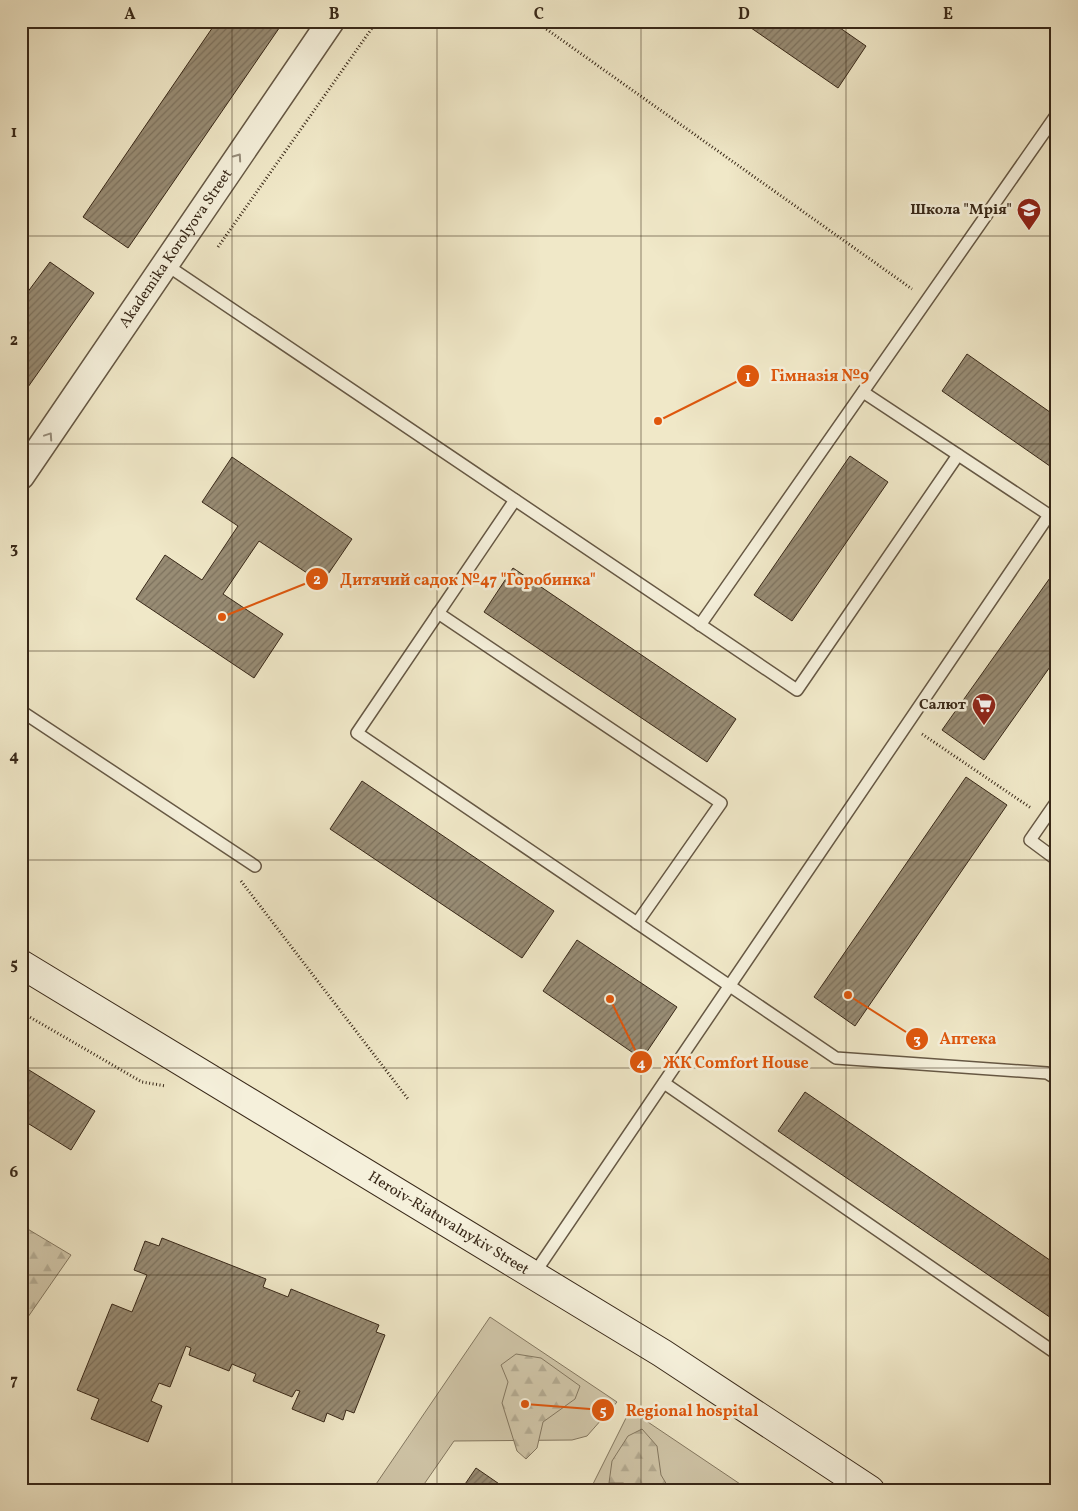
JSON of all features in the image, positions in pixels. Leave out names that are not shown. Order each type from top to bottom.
[{"type":"main road","name":"Heroiv-Riatuvalnykiv Street","points":[[21,964],[662,1353],[870,1490]]},
{"type":"street","name":"Akademika Korolyova Street","points":[[21,476],[332,21]]},
{"type":"lane","points":[[700,625],[1057,114]]},
{"type":"lane","points":[[165,264],[797,690],[958,455]]},
{"type":"lane","points":[[534,1274],[1049,515],[863,392]]},
{"type":"lane","points":[[515,500],[357,733],[836,1058],[1047,1072],[1057,1079]]},
{"type":"lane","points":[[438,614],[721,803],[637,923]]},
{"type":"lane","points":[[21,711],[255,866]]},
{"type":"lane","points":[[1057,801],[1030,840],[1057,860]]},
{"type":"lane","points":[[664,1083],[1057,1354]]},
{"type":"path","points":[[218,248],[377,21]]},
{"type":"path","points":[[535,21],[928,299]]},
{"type":"path","points":[[907,724],[1045,818]]},
{"type":"path","points":[[240,880],[408,1099]]},
{"type":"green space","points":[[21,1225],[71,1255],[21,1327]]},
{"type":"green space","points":[[490,1317],[617,1402],[587,1436],[572,1440],[454,1441],[420,1490],[372,1490]]},
{"type":"green space","points":[[516,1354],[541,1358],[580,1386],[575,1399],[543,1422],[537,1448],[526,1459],[517,1451],[502,1403],[508,1382],[501,1365]]},
{"type":"green space","points":[[630,1410],[749,1490],[590,1490]]},
{"type":"green space","points":[[642,1429],[657,1446],[661,1475],[670,1490],[637,1490],[623,1483],[609,1483],[612,1461],[628,1436]]},
{"type":"building","points":[[217,21],[284,21],[128,248],[83,217]]},
{"type":"building","points":[[741,21],[830,21],[866,46],[838,88]]},
{"type":"building","points":[[50,262],[94,293],[21,397],[21,301]]},
{"type":"building","points":[[967,354],[1057,417],[1057,471],[942,391]]},
{"type":"building","points":[[850,456],[888,482],[792,621],[754,595]]},
{"type":"building","points":[[232,457],[352,539],[322,583],[259,541],[223,594],[283,634],[254,678],[136,599],[165,555],[202,580],[238,526],[202,502]]},
{"type":"building","points":[[513,568],[736,719],[707,762],[484,612]]},
{"type":"building","points":[[1057,568],[1057,657],[984,760],[942,730]]},
{"type":"building","points":[[966,777],[1007,805],[855,1026],[814,997]]},
{"type":"building","points":[[362,781],[554,911],[522,958],[330,829]]},
{"type":"building","points":[[577,940],[677,1007],[642,1059],[543,991]]},
{"type":"building","points":[[21,1065],[95,1111],[71,1150],[21,1119]]},
{"type":"building","points":[[805,1092],[1057,1265],[1057,1322],[778,1131]]},
{"type":"building","points":[[162,1238],[266,1279],[263,1287],[288,1297],[291,1289],[379,1325],[376,1332],[385,1335],[354,1413],[346,1410],[343,1420],[327,1413],[324,1422],[292,1409],[300,1391],[296,1390],[292,1397],[253,1381],[256,1374],[232,1364],[229,1371],[189,1355],[191,1348],[186,1346],[170,1387],[159,1383],[151,1401],[162,1406],[148,1442],[91,1419],[99,1399],[77,1390],[112,1304],[132,1312],[147,1275],[134,1270],[145,1241],[159,1246]]},
{"type":"building","points":[[476,1468],[508,1490],[461,1490]]},
{"type":"place","name":"Школа \"Мрія\"","points":[[1029,231]]},
{"type":"place","name":"Гімназія №9","points":[[658,421]]},
{"type":"place","name":"Дитячий садок №47 \"Горобинка\"","points":[[222,617]]},
{"type":"place","name":"Салют","points":[[984,726]]},
{"type":"place","name":"Аптека","points":[[848,995]]},
{"type":"place","name":"ЖК Comfort House","points":[[610,999]]},
{"type":"place","name":"Regional hospital","points":[[525,1404]]}]
